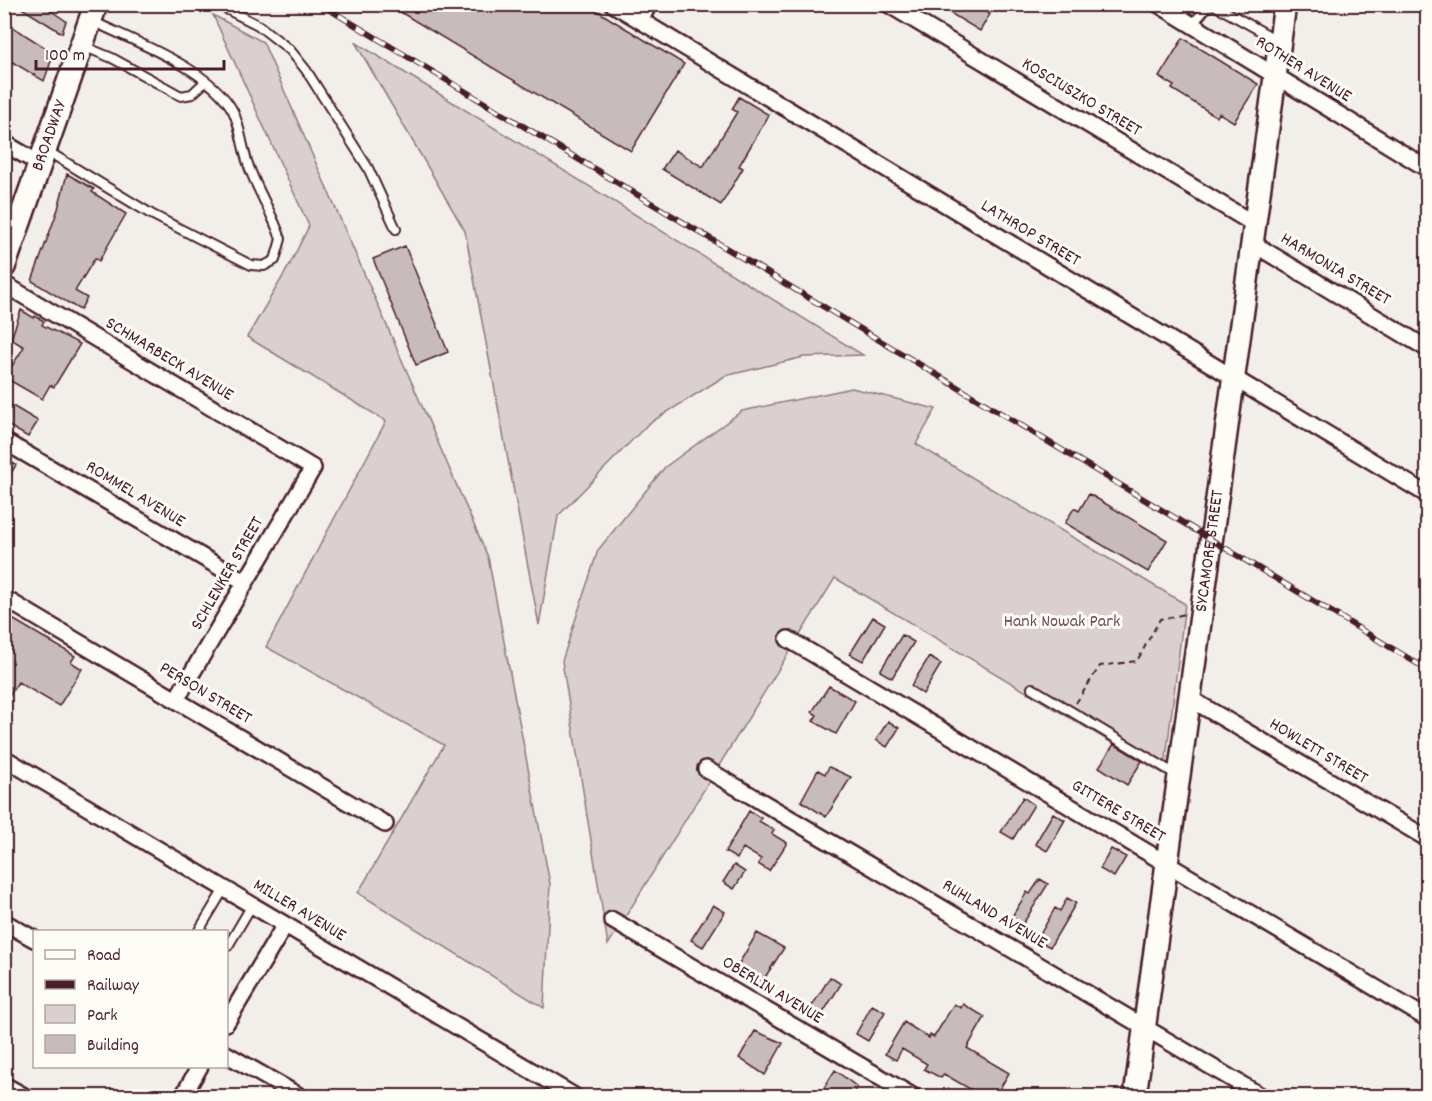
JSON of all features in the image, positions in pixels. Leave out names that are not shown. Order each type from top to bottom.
[{"type":"main road","name":"BROADWAY","points":[[4,266],[94,13]]},
{"type":"street","name":"LATHROP STREET","points":[[613,4],[1428,495]]},
{"type":"street","points":[[640,20],[649,4]]},
{"type":"street","name":"KOSCIUSZKO STREET","points":[[888,4],[1253,234]]},
{"type":"street","name":"ROTHER AVENUE","points":[[1158,4],[1428,169]]},
{"type":"street","name":"SYCAMORE STREET","points":[[1135,1096],[1285,4]]},
{"type":"street","points":[[4,143],[43,157]]},
{"type":"street","name":"HARMONIA STREET","points":[[1253,234],[1428,349]]},
{"type":"street","name":"SCHMARBECK AVENUE","points":[[4,284],[313,468]]},
{"type":"street","name":"ROMMEL AVENUE","points":[[4,441],[245,582]]},
{"type":"street","name":"SCHLENKER STREET","points":[[176,700],[313,468]]},
{"type":"street","name":"PERSON STREET","points":[[4,598],[385,824]]},
{"type":"street","name":"GITTERE STREET","points":[[788,639],[1428,1019]]},
{"type":"street","name":"HOWLETT STREET","points":[[1189,698],[1428,839]]},
{"type":"street","name":"MILLER AVENUE","points":[[4,758],[574,1096]]},
{"type":"street","name":"RUHLAND AVENUE","points":[[706,769],[1261,1096]]},
{"type":"street","name":"OBERLIN AVENUE","points":[[612,920],[912,1096]]},
{"type":"street","points":[[4,922],[33,938]]},
{"type":"street","points":[[228,1020],[285,925]]},
{"type":"street","points":[[228,1055],[299,1096]]},
{"type":"street","points":[[183,1096],[199,1068]]},
{"type":"street","points":[[4,1085],[24,1096]]},
{"type":"lane","points":[[216,4],[258,25],[290,50],[306,70],[368,168],[396,229]]},
{"type":"lane","points":[[913,20],[921,4]]},
{"type":"lane","points":[[1192,25],[1207,7],[1214,5],[1280,42]]},
{"type":"lane","points":[[43,157],[251,265],[264,266],[274,260],[281,238],[250,170],[241,131],[232,109],[206,81],[181,63],[94,13]]},
{"type":"lane","points":[[82,46],[112,58],[181,96],[192,94],[206,81]]},
{"type":"lane","points":[[1032,688],[1179,777]]},
{"type":"lane","points":[[199,930],[224,889]]},
{"type":"lane","points":[[228,946],[252,905]]},
{"type":"path","points":[[1071,711],[1100,666],[1137,661],[1160,619],[1186,614]]},
{"type":"green space","points":[[213,15],[263,42],[488,557],[550,884],[544,1008],[358,893],[444,745],[266,647],[386,421],[247,337],[289,266],[309,226]]},
{"type":"green space","points":[[355,42],[863,355],[804,357],[725,376],[648,424],[558,516],[539,625],[465,231]]},
{"type":"green space","name":"Hank Nowak Park","points":[[852,388],[936,409],[916,444],[1185,604],[1164,774],[835,578],[608,945],[562,661],[598,550],[665,467],[742,411]]},
{"type":"building","points":[[15,4],[41,4],[66,21],[62,33]]},
{"type":"building","points":[[387,4],[586,4],[684,64],[631,151]]},
{"type":"building","points":[[935,4],[982,4],[980,9],[990,14],[980,31]]},
{"type":"building","points":[[11,26],[54,53],[44,81],[4,57],[4,37]]},
{"type":"building","points":[[1183,38],[1258,84],[1234,122],[1219,113],[1217,117],[1172,89],[1174,86],[1159,77]]},
{"type":"building","points":[[739,97],[769,115],[739,166],[743,168],[721,205],[662,169],[675,150],[703,167],[737,112],[732,109]]},
{"type":"building","points":[[67,174],[94,189],[92,192],[126,214],[99,261],[95,258],[75,291],[87,298],[80,310],[32,281],[58,209]]},
{"type":"building","points":[[405,246],[448,352],[416,365],[373,259]]},
{"type":"building","points":[[21,310],[44,321],[42,325],[80,344],[54,387],[50,385],[42,399],[4,377],[4,361],[12,366],[24,347],[11,339]]},
{"type":"building","points":[[4,401],[38,421],[28,437],[4,423]]},
{"type":"building","points":[[4,458],[16,465],[4,485]]},
{"type":"building","points":[[1089,494],[1167,540],[1148,572],[1065,523],[1074,508],[1079,511]]},
{"type":"building","points":[[4,614],[75,656],[71,662],[82,669],[59,706],[18,682],[4,704]]},
{"type":"building","points":[[873,617],[885,624],[863,661],[850,654]]},
{"type":"building","points":[[902,635],[914,642],[892,678],[880,671]]},
{"type":"building","points":[[929,657],[941,664],[923,694],[911,686]]},
{"type":"building","points":[[829,686],[855,701],[836,734],[813,721],[817,715],[812,712]]},
{"type":"building","points":[[888,721],[899,728],[887,747],[876,740]]},
{"type":"building","points":[[1114,744],[1142,761],[1127,785],[1099,767]]},
{"type":"building","points":[[829,767],[851,777],[826,817],[801,801],[818,770],[825,774]]},
{"type":"building","points":[[1023,797],[1034,805],[1013,839],[1001,832]]},
{"type":"building","points":[[749,811],[761,818],[759,821],[774,830],[772,834],[787,843],[769,871],[758,864],[761,859],[743,848],[737,859],[725,852]]},
{"type":"building","points":[[1053,813],[1065,820],[1047,851],[1035,844]]},
{"type":"building","points":[[1111,849],[1126,857],[1114,877],[1100,869]]},
{"type":"building","points":[[734,865],[745,872],[734,889],[723,882]]},
{"type":"building","points":[[1040,879],[1048,884],[1019,930],[1008,923],[1027,892],[1030,894]]},
{"type":"building","points":[[1067,898],[1076,903],[1050,947],[1037,940],[1055,908],[1060,911]]},
{"type":"building","points":[[713,905],[725,912],[703,947],[691,940]]},
{"type":"building","points":[[757,933],[784,948],[762,982],[738,965]]},
{"type":"building","points":[[830,977],[841,984],[821,1016],[810,1009]]},
{"type":"building","points":[[954,1004],[961,1008],[963,1004],[985,1017],[967,1048],[1009,1073],[998,1092],[994,1090],[990,1096],[982,1096],[944,1074],[941,1078],[924,1069],[927,1064],[902,1049],[896,1060],[885,1054],[904,1022],[929,1038],[930,1035],[934,1037]]},
{"type":"building","points":[[872,1005],[885,1012],[868,1041],[856,1034]]},
{"type":"building","points":[[755,1031],[783,1043],[765,1075],[739,1058]]},
{"type":"building","points":[[835,1070],[857,1087],[852,1096],[819,1096]]},
{"type":"railway","points":[[320,4],[1428,670]]}]
